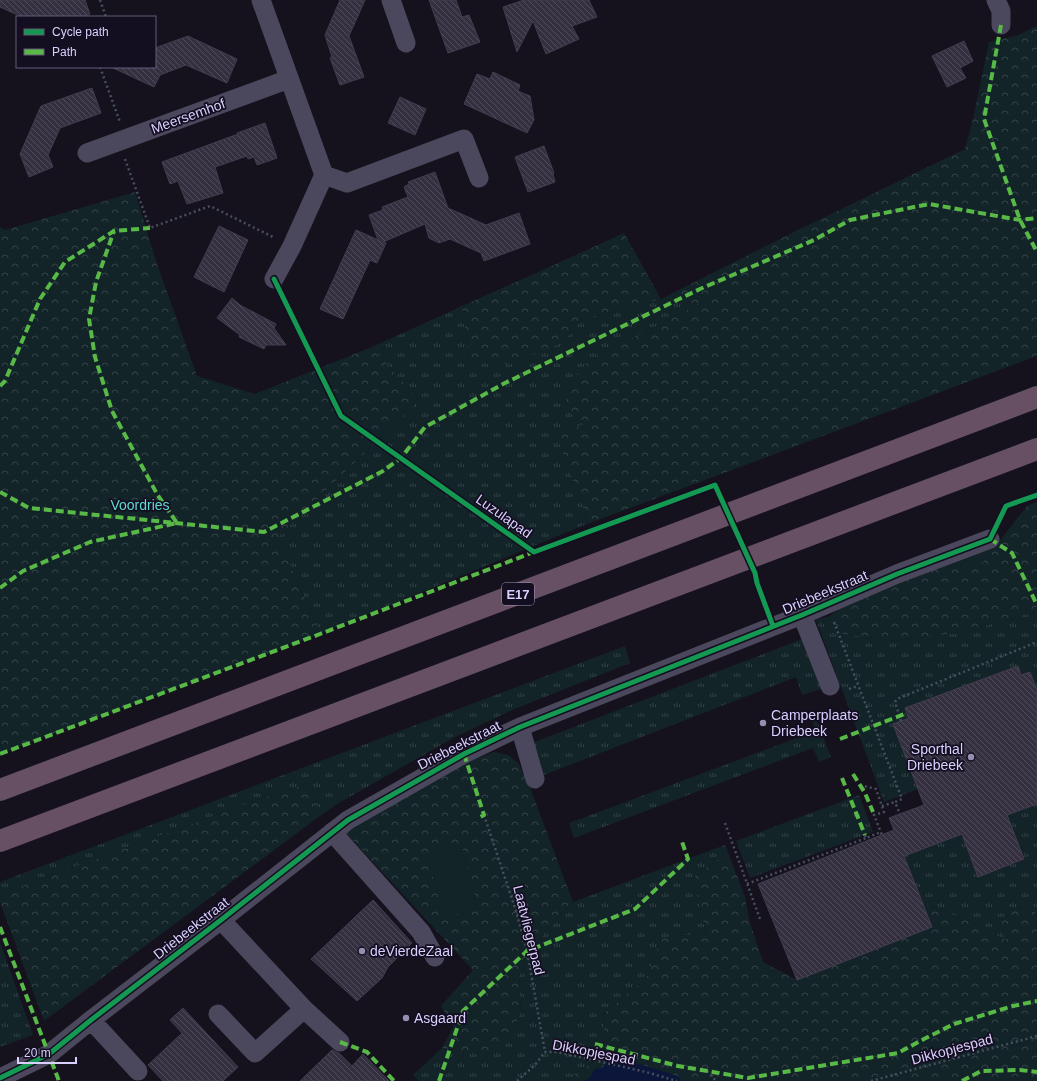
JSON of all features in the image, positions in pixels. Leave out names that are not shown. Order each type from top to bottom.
[{"type":"highway","name":"E17","points":[[0,790],[1037,398]]},
{"type":"highway","points":[[0,841],[1037,449]]},
{"type":"street","points":[[261,0],[324,175],[292,246],[274,279]]},
{"type":"street","points":[[391,0],[406,43]]},
{"type":"street","points":[[996,0],[1001,11],[1002,25]]},
{"type":"street","name":"Meersemhof","points":[[87,153],[289,79]]},
{"type":"street","points":[[324,175],[347,183],[464,139],[479,178]]},
{"type":"street","name":"Driebeekstraat","points":[[0,1078],[49,1054],[348,820],[464,754],[520,727],[802,615],[897,574],[990,539]]},
{"type":"street","points":[[802,615],[830,686]]},
{"type":"street","points":[[520,727],[536,779]]},
{"type":"street","points":[[332,832],[421,932],[434,957]]},
{"type":"street","points":[[221,920],[304,1009],[340,1042]]},
{"type":"street","points":[[218,1014],[255,1053],[304,1009]]},
{"type":"street","points":[[91,1020],[138,1071]]},
{"type":"path","points":[[100,0],[106,16]]},
{"type":"path","points":[[100,68],[123,130],[121,148],[150,228],[210,206],[292,246]]},
{"type":"path","points":[[827,604],[902,799],[882,806]]},
{"type":"path","points":[[901,721],[895,706],[897,699],[1037,642]]},
{"type":"path","points":[[747,884],[882,833],[873,814],[884,812],[876,789],[860,785]]},
{"type":"path","points":[[895,802],[900,814]]},
{"type":"path","points":[[725,823],[760,919]]},
{"type":"path","points":[[707,1071],[716,1081]]},
{"type":"green space","points":[[1037,26],[1037,356],[587,524],[584,510],[556,435],[590,422],[574,420],[563,391],[589,360],[699,304],[661,299],[794,232],[965,149],[973,119],[989,42],[1018,35]]},
{"type":"green space","name":"Voordries","points":[[135,192],[157,264],[197,376],[255,394],[372,347],[419,400],[278,537],[320,634],[0,754],[0,227],[5,230]]},
{"type":"green space","points":[[624,233],[661,299],[579,320],[564,342],[510,364],[469,357],[462,306]]},
{"type":"green space","points":[[661,299],[700,304],[590,360],[591,421],[584,510],[587,524],[320,634],[278,537],[419,400],[372,347],[462,306],[469,357],[564,342],[579,320]]},
{"type":"green space","points":[[1037,502],[1037,612],[956,633],[895,641],[843,634],[835,628],[830,616],[844,604],[995,547],[1027,506]]},
{"type":"green space","points":[[980,550],[984,562],[959,571],[955,559]]},
{"type":"green space","points":[[1037,612],[1037,690],[1030,672],[1021,675],[1017,666],[906,708],[909,718],[893,724],[918,789],[884,802],[816,620],[830,616],[835,628],[843,634],[895,641],[956,633]]},
{"type":"green space","points":[[802,639],[821,689],[802,695],[796,677],[544,775],[532,743]]},
{"type":"green space","points":[[625,646],[630,663],[512,710],[455,737],[337,804],[320,816],[310,783],[260,799],[0,894],[0,882]]},
{"type":"green space","points":[[814,714],[831,757],[819,762],[813,748],[574,838],[569,823],[816,731],[810,715]]},
{"type":"green space","points":[[494,752],[508,755],[518,763],[528,782],[573,902],[546,930],[519,976],[521,1012],[508,1042],[479,1054],[442,1048],[453,1027],[441,1006],[473,970],[345,832],[468,762]]},
{"type":"green space","points":[[310,783],[320,816],[44,1021],[0,902],[0,894],[260,799]]},
{"type":"green space","points":[[859,795],[873,832],[750,878],[736,841]]},
{"type":"green space","points":[[1037,804],[1037,914],[1024,907],[1019,907],[1003,919],[1002,931],[1008,942],[976,923],[922,903],[904,856],[979,828],[984,841],[967,848],[978,877],[1024,860],[1013,831],[986,823]]},
{"type":"green space","points":[[461,843],[478,908],[444,918],[426,853]]},
{"type":"green space","points":[[725,845],[728,852],[693,878],[706,933],[662,938],[646,979],[603,1014],[605,1054],[564,1081],[419,1081],[413,1075],[442,1048],[479,1054],[521,1012],[519,976],[546,930],[573,902]]},
{"type":"green space","points":[[728,852],[745,897],[750,923],[763,962],[797,980],[932,927],[922,903],[976,923],[1007,941],[1002,933],[1002,923],[1008,912],[1019,907],[1031,910],[1037,914],[1037,1081],[564,1081],[605,1054],[603,1014],[646,979],[662,938],[706,933],[693,878]]},
{"type":"green space","points":[[0,942],[33,1035],[0,1047]]},
{"type":"water","points":[[609,1059],[643,1065],[678,1076],[681,1081],[582,1081],[589,1079],[595,1069],[602,1068]]},
{"type":"building","points":[[0,0],[85,0],[90,14],[85,16],[20,16],[0,7]]},
{"type":"building","points":[[340,0],[365,0],[349,36],[364,77],[340,85],[330,58],[332,57],[325,35]]},
{"type":"building","points":[[429,0],[456,0],[462,17],[469,15],[480,42],[448,53]]},
{"type":"building","points":[[524,0],[589,0],[597,17],[572,26],[579,39],[546,54],[533,21],[517,52],[503,7]]},
{"type":"building","points":[[188,36],[237,59],[227,83],[186,65],[160,75],[154,87],[113,68],[156,68],[156,48]]},
{"type":"building","points":[[964,41],[973,61],[960,68],[966,78],[947,87],[932,56]]},
{"type":"building","points":[[493,72],[520,85],[518,91],[530,96],[534,120],[527,133],[464,104],[477,74],[490,79]]},
{"type":"building","points":[[92,88],[101,113],[60,128],[48,155],[53,167],[29,177],[20,154],[41,106]]},
{"type":"building","points":[[400,97],[426,109],[415,135],[388,123]]},
{"type":"building","points":[[265,123],[277,158],[257,165],[254,157],[248,159],[247,156],[215,167],[223,193],[187,204],[178,181],[170,184],[162,162]]},
{"type":"building","points":[[544,146],[554,173],[555,182],[528,192],[515,157]]},
{"type":"building","points":[[435,172],[448,208],[486,225],[519,213],[530,244],[484,261],[481,253],[450,239],[439,243],[429,238],[425,224],[383,242],[386,243],[377,263],[370,260],[343,319],[320,309],[356,230],[378,240],[369,215],[383,210],[382,207],[408,197],[404,187],[409,184],[408,182]]},
{"type":"building","points":[[219,226],[248,240],[224,292],[194,277]]},
{"type":"building","points":[[232,298],[240,305],[276,324],[274,328],[286,345],[266,345],[264,349],[239,337],[240,335],[217,318]]},
{"type":"building","points":[[1018,666],[1021,675],[1030,672],[1037,690],[1037,804],[1007,815],[1024,859],[978,877],[962,834],[904,856],[932,927],[797,980],[758,884],[894,830],[889,818],[924,805],[893,724],[909,718],[905,708]]},
{"type":"building","name":"deVierdeZaal","points":[[373,900],[412,943],[388,967],[382,978],[357,1001],[311,959]]},
{"type":"building","points":[[183,1008],[238,1067],[223,1081],[163,1081],[148,1065],[182,1033],[170,1020]]},
{"type":"building","points":[[332,1050],[339,1053],[352,1066],[363,1054],[389,1081],[300,1081]]},
{"type":"marked path","points":[[1001,25],[984,119],[1020,220],[1037,252]]},
{"type":"marked path","points":[[0,492],[29,508],[264,532],[383,471],[401,458],[425,427],[505,383],[700,289],[814,240],[850,220],[929,204],[1020,220],[1037,218]]},
{"type":"marked path","points":[[0,386],[5,381],[40,299],[65,262],[114,231],[150,228]]},
{"type":"marked path","points":[[0,588],[23,571],[90,542],[177,523],[157,494],[112,411],[95,357],[89,319],[96,282],[114,231]]},
{"type":"marked path","points":[[990,539],[1012,553],[1037,605]]},
{"type":"marked path","points":[[0,754],[534,552]]},
{"type":"marked path","points":[[840,739],[907,713]]},
{"type":"marked path","points":[[464,754],[484,815],[480,817]]},
{"type":"marked path","points":[[853,774],[865,793],[873,812]]},
{"type":"marked path","points":[[842,778],[865,835]]},
{"type":"marked path","points":[[439,1081],[463,1011],[527,951],[635,909],[688,859],[681,839]]},
{"type":"marked path","points":[[0,927],[59,1081]]},
{"type":"marked path","points":[[595,1044],[678,1066],[748,1078],[898,1053],[954,1024],[1013,1006],[1037,1001]]},
{"type":"marked path","points":[[340,1042],[367,1052],[394,1081]]},
{"type":"marked path","points":[[962,1081],[981,1071],[1020,1070],[1037,1072]]},
{"type":"cycle path","name":"Luzulapad","points":[[274,279],[341,416],[534,552],[715,485],[755,573],[757,583],[773,626]]},
{"type":"cycle path","points":[[0,1078],[49,1054],[348,820],[464,754],[520,727],[802,615],[897,574],[990,539],[1006,506],[1037,495]]},
{"type":"place","name":"Camperplaats Driebeek","points":[[763,723]]},
{"type":"place","name":"Sporthal Driebeek","points":[[971,757]]},
{"type":"place","name":"deVierdeZaal","points":[[362,951]]},
{"type":"place","name":"Asgaard","points":[[406,1018]]}]
